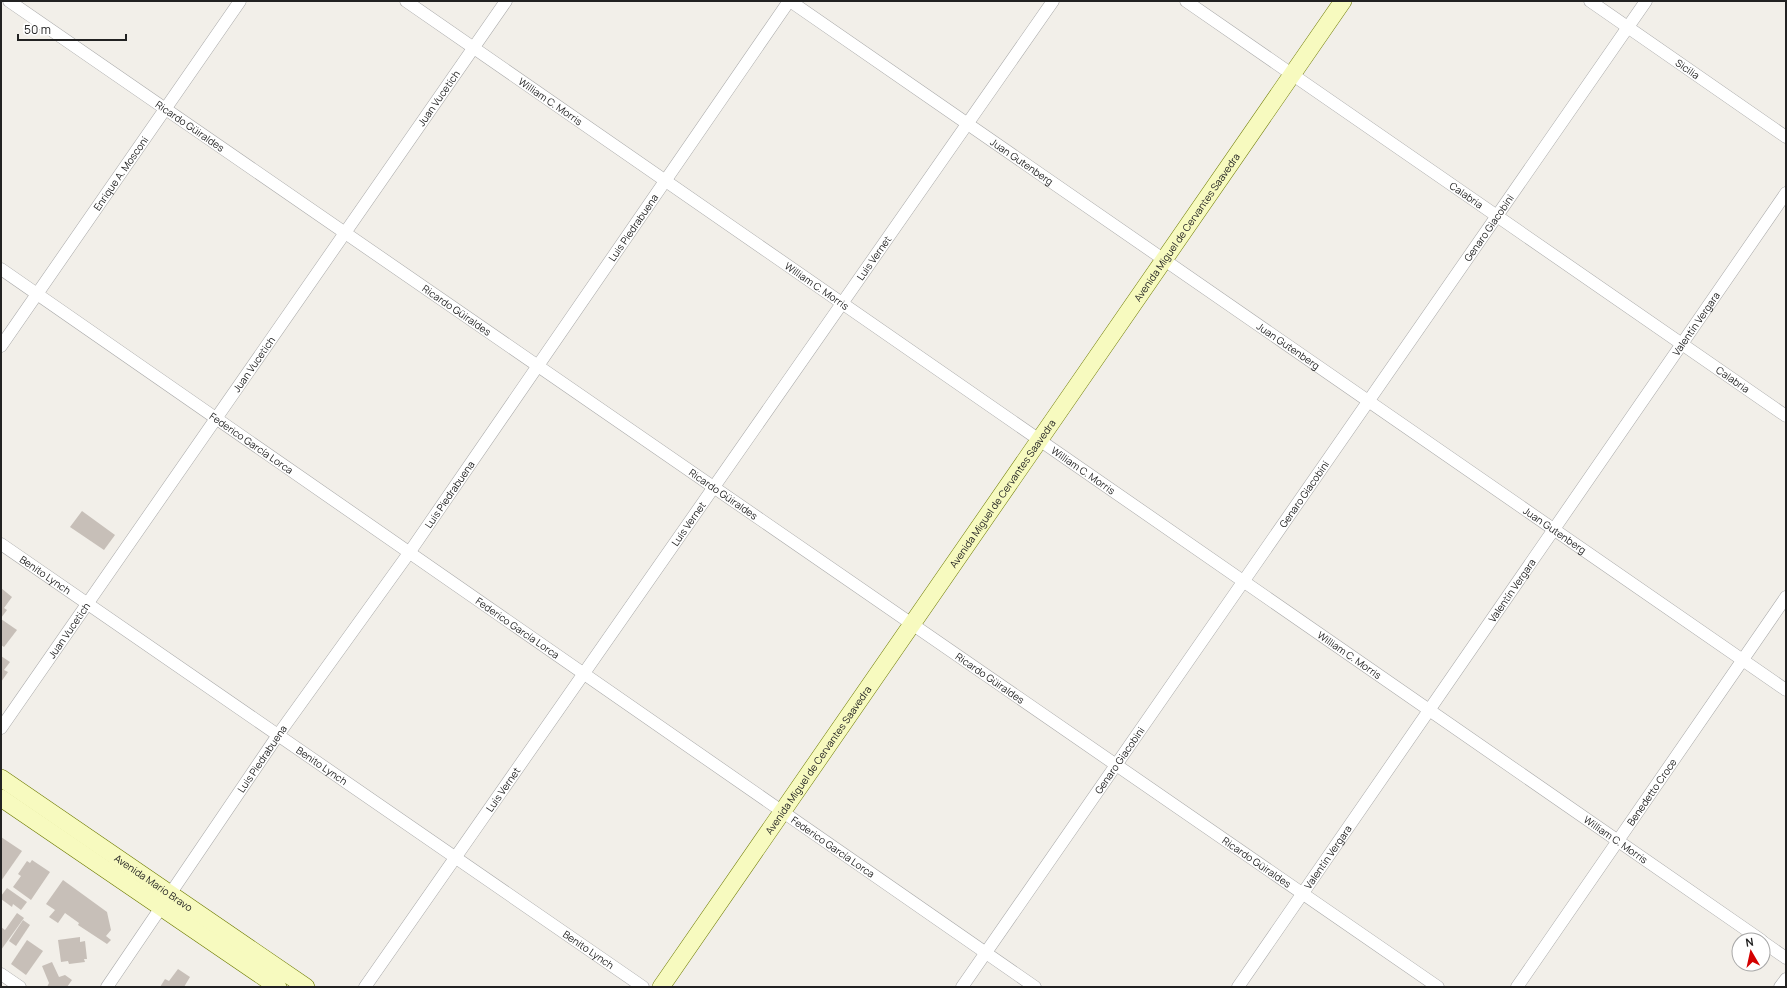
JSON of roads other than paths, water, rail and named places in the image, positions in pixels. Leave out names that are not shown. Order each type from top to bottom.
[{"type":"street","name":"Ricardo Güiraldes","points":[[9,1],[1438,987]]},
{"type":"street","name":"Enrique A. Mosconi","points":[[1,346],[240,1]]},
{"type":"street","name":"William C. Morris","points":[[406,1],[1749,932]]},
{"type":"street","name":"Juan Vucetich","points":[[1,728],[506,1]]},
{"type":"street","name":"Juan Gutenberg","points":[[790,1],[1786,690]]},
{"type":"street","name":"Luis Piedrabuena","points":[[107,987],[278,735],[409,553],[790,1]]},
{"type":"street","name":"Luis Vernet","points":[[364,987],[1053,1]]},
{"type":"street","name":"Calabria","points":[[1186,1],[1786,416]]},
{"type":"street","name":"Avenida Miguel de Cervantes Saavedra","points":[[661,987],[1343,1]]},
{"type":"street","name":"Sicilia","points":[[1590,1],[1786,137]]},
{"type":"street","name":"Genaro Giacobini","points":[[962,987],[1646,1]]},
{"type":"street","name":"Valentín Vergara","points":[[1238,987],[1786,193]]},
{"type":"street","name":"Federico García Lorca","points":[[1,269],[1035,987]]},
{"type":"street","name":"Benito Lynch","points":[[1,544],[643,987]]},
{"type":"street","name":"Benedetto Croce","points":[[1517,987],[1786,597]]},
{"type":"street","name":"Avenida Mario Bravo","points":[[1,778],[165,900],[278,987]]},
{"type":"street","name":"Avenida Mario Bravo","points":[[1,798],[306,987]]},
{"type":"street","name":"William C. Morris","points":[[1771,947],[1786,958]]},
{"type":"street","points":[[1,974],[20,987]]},
{"type":"street","points":[[1780,987],[1786,979]]}]
